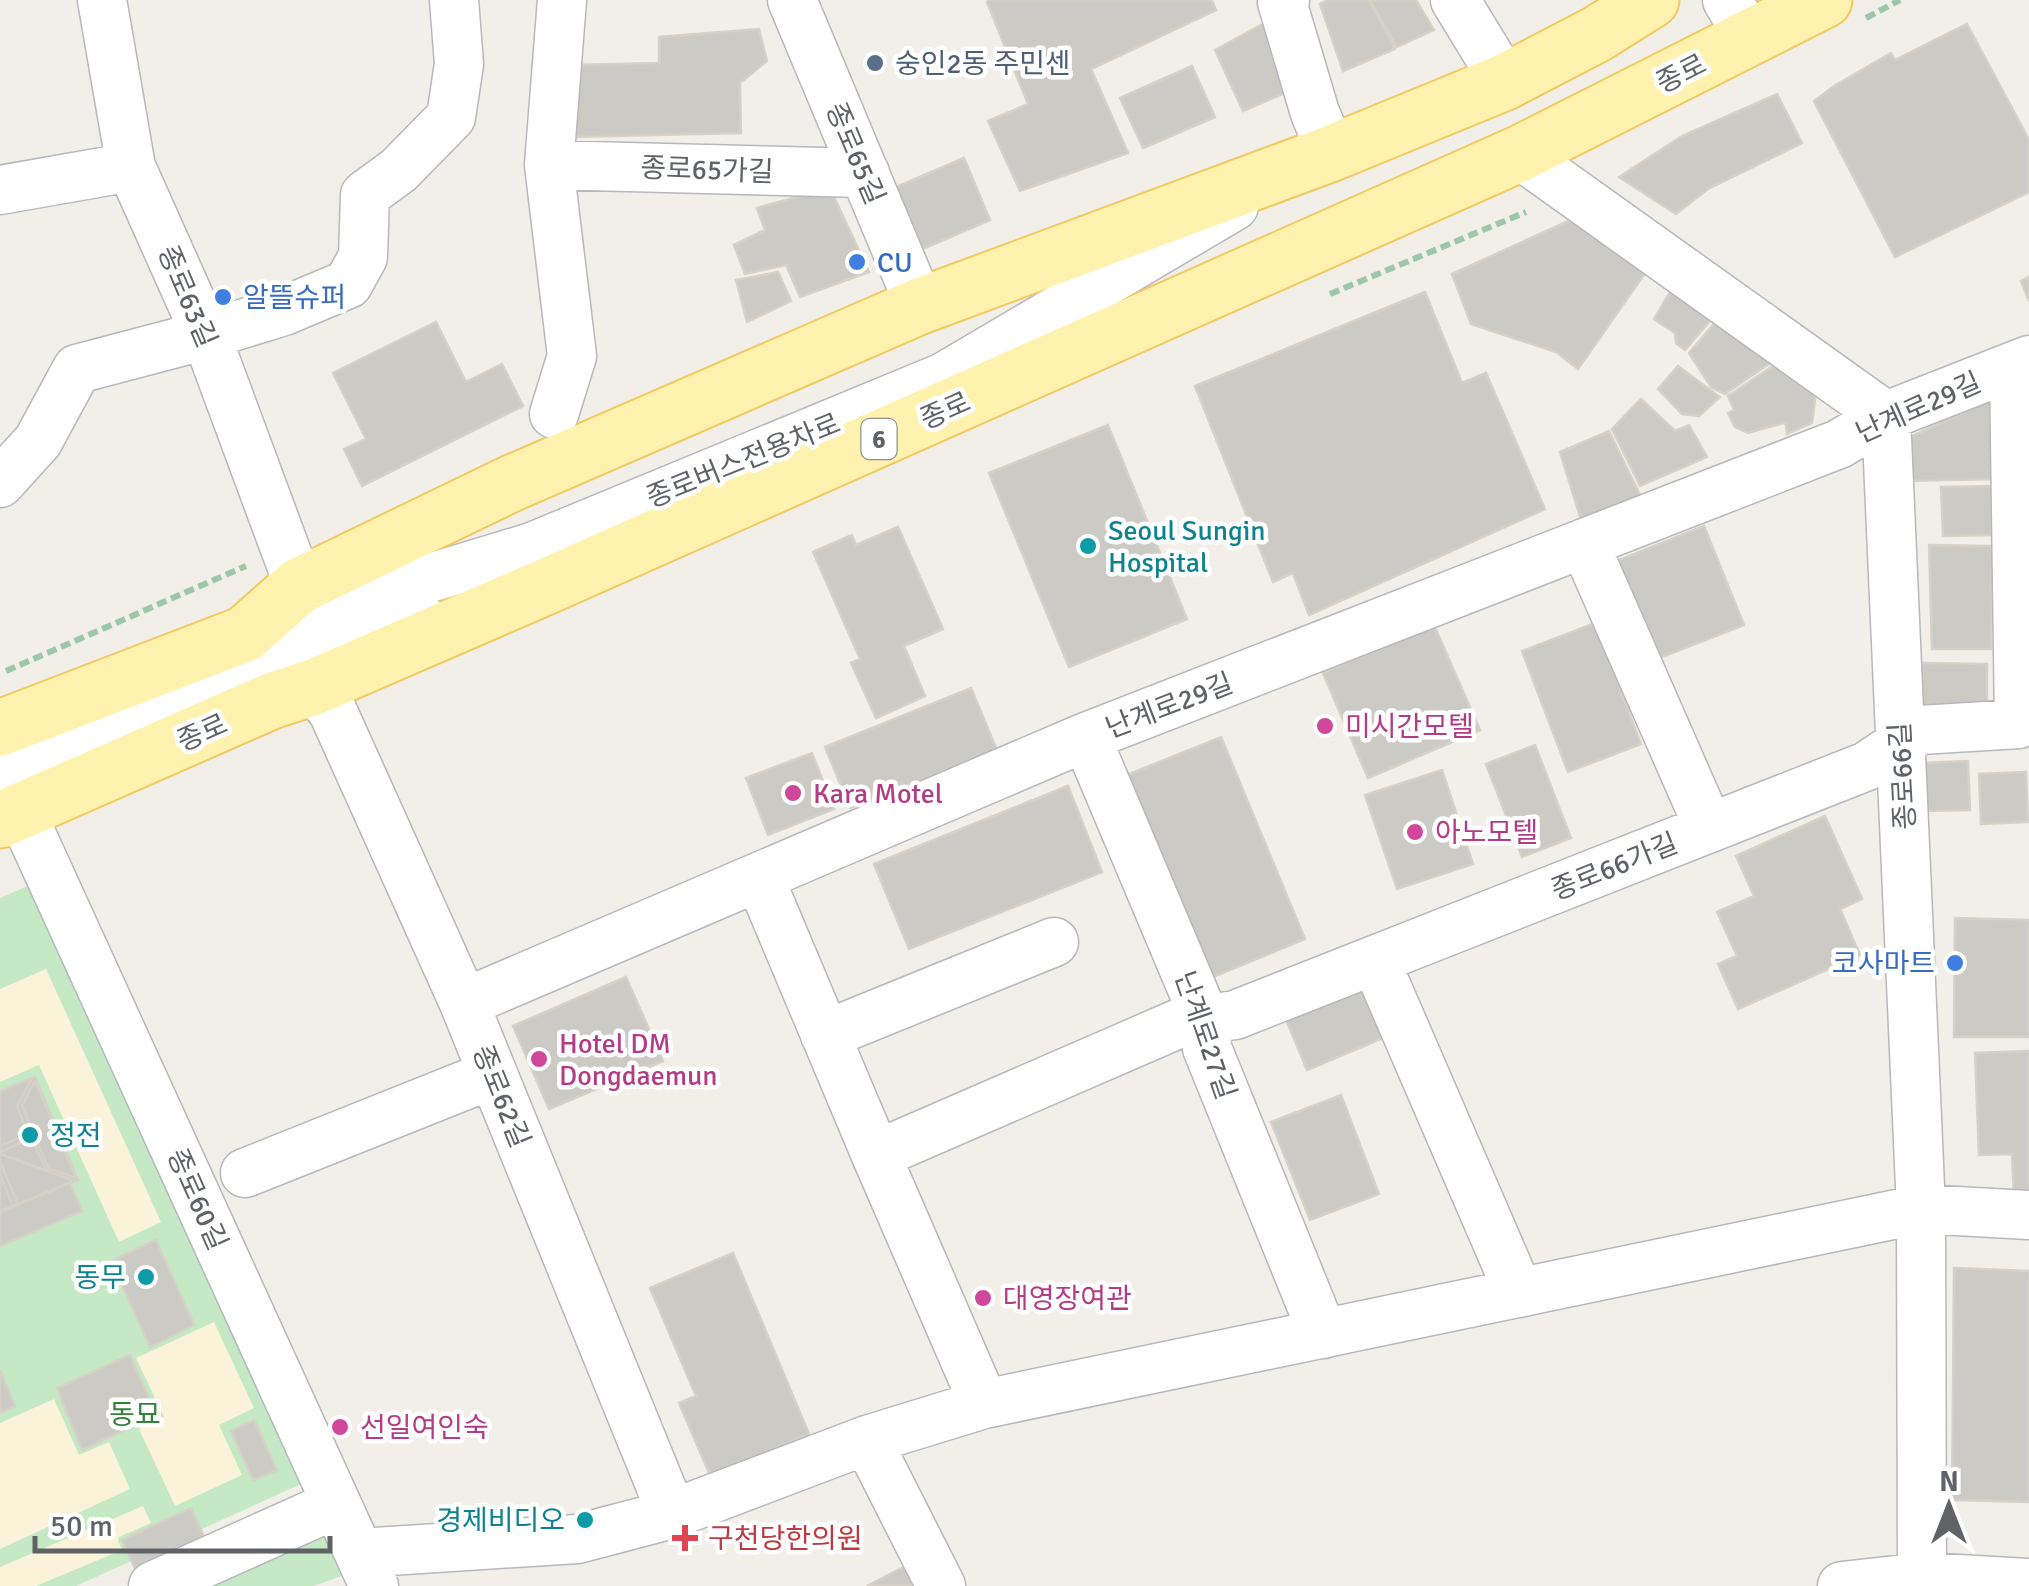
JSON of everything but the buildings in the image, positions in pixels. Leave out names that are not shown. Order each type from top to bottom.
[{"type":"main road","points":[[0,728],[246,634],[299,586],[510,484],[920,306],[1323,156],[1505,82],[1598,34],[1652,0]]},
{"type":"main road","name":"종로","points":[[7,803],[314,687],[547,586],[1520,154],[1738,19],[1824,0]]},
{"type":"street","name":"종로63길","points":[[102,0],[131,166],[206,336],[299,586]]},
{"type":"street","points":[[0,483],[38,440],[77,369],[206,336],[284,311],[348,284],[363,256],[365,196],[399,170],[451,116],[460,64],[454,0]]},
{"type":"street","points":[[554,414],[572,356],[549,164],[562,0]]},
{"type":"street","name":"종로65길","points":[[792,0],[920,306]]},
{"type":"street","points":[[1455,0],[1505,82]]},
{"type":"street","points":[[1284,1],[1323,156]]},
{"type":"street","points":[[1520,154],[1886,416]]},
{"type":"street","name":"종로버스전용차로","points":[[246,634],[532,547],[944,378],[1323,156]]},
{"type":"street","name":"종로65가길","points":[[549,164],[865,173]]},
{"type":"street","points":[[0,190],[131,166]]},
{"type":"street","name":"난계로29길","points":[[464,1003],[1086,737],[1838,444],[1886,416],[2022,363]]},
{"type":"street","name":"종로66가길","points":[[876,1156],[1180,1023],[1235,1015],[1867,766],[1920,730],[2020,724],[2022,363]]},
{"type":"street","name":"종로66길","points":[[1886,416],[1921,1209],[1923,1581]]},
{"type":"street","points":[[1584,543],[1709,828]]},
{"type":"street","points":[[7,803],[257,665],[547,586]]},
{"type":"street","name":"종로62길","points":[[314,687],[333,712],[464,1003],[672,1514]]},
{"type":"street","name":"난계로27길","points":[[1086,737],[1205,1020],[1207,1048],[1323,1334]]},
{"type":"street","name":"종로60길","points":[[7,803],[367,1570]]},
{"type":"street","points":[[759,878],[984,1404]]},
{"type":"street","points":[[825,1035],[1054,942]]},
{"type":"street","points":[[1375,960],[1520,1293]]},
{"type":"street","points":[[245,1172],[493,1074]]},
{"type":"street","points":[[367,1570],[577,1538],[672,1514],[867,1440],[984,1404],[1921,1209],[2029,1216]]},
{"type":"street","points":[[867,1440],[941,1586]]},
{"type":"street","points":[[154,1586],[336,1504]]},
{"type":"street","points":[[1842,1586],[1923,1581],[2029,1583]]},
{"type":"green space","name":"동묘","points":[[39,881],[312,1479],[202,1529],[208,1546],[139,1577],[131,1561],[76,1586],[0,1586],[0,898]]},
{"type":"green space","points":[[333,1516],[362,1569],[313,1586],[175,1586]]},
{"type":"sand","points":[[46,969],[161,1222],[119,1242],[39,1065],[0,1082],[0,989]]},
{"type":"sand","points":[[214,1322],[254,1408],[219,1425],[242,1475],[175,1506],[139,1429],[164,1417],[136,1358]]},
{"type":"sand","points":[[54,1399],[79,1455],[109,1442],[130,1489],[0,1549],[0,1423]]},
{"type":"sand","points":[[143,1506],[151,1523],[119,1537],[122,1550],[36,1586],[0,1586],[0,1567]]},
{"type":"place","name":"숭인2동 주민센","points":[[875,63]]},
{"type":"place","name":"CU","points":[[857,262]]},
{"type":"place","name":"알뜰슈퍼","points":[[223,297]]},
{"type":"place","name":"Seoul Sungin Hospital","points":[[1088,546]]},
{"type":"place","name":"미시간모텔","points":[[1325,726]]},
{"type":"place","name":"Kara Motel","points":[[793,793]]},
{"type":"place","name":"아노모텔","points":[[1415,832]]},
{"type":"place","name":"코사마트","points":[[1955,963]]},
{"type":"place","name":"Hotel DM Dongdaemun","points":[[539,1059]]},
{"type":"place","name":"정전","points":[[30,1135]]},
{"type":"place","name":"동무","points":[[146,1277]]},
{"type":"place","name":"대영장여관","points":[[983,1298]]},
{"type":"place","name":"선일여인숙","points":[[340,1427]]},
{"type":"place","name":"경제비디오","points":[[585,1520]]},
{"type":"place","name":"구천당한의원","points":[[685,1538]]}]
